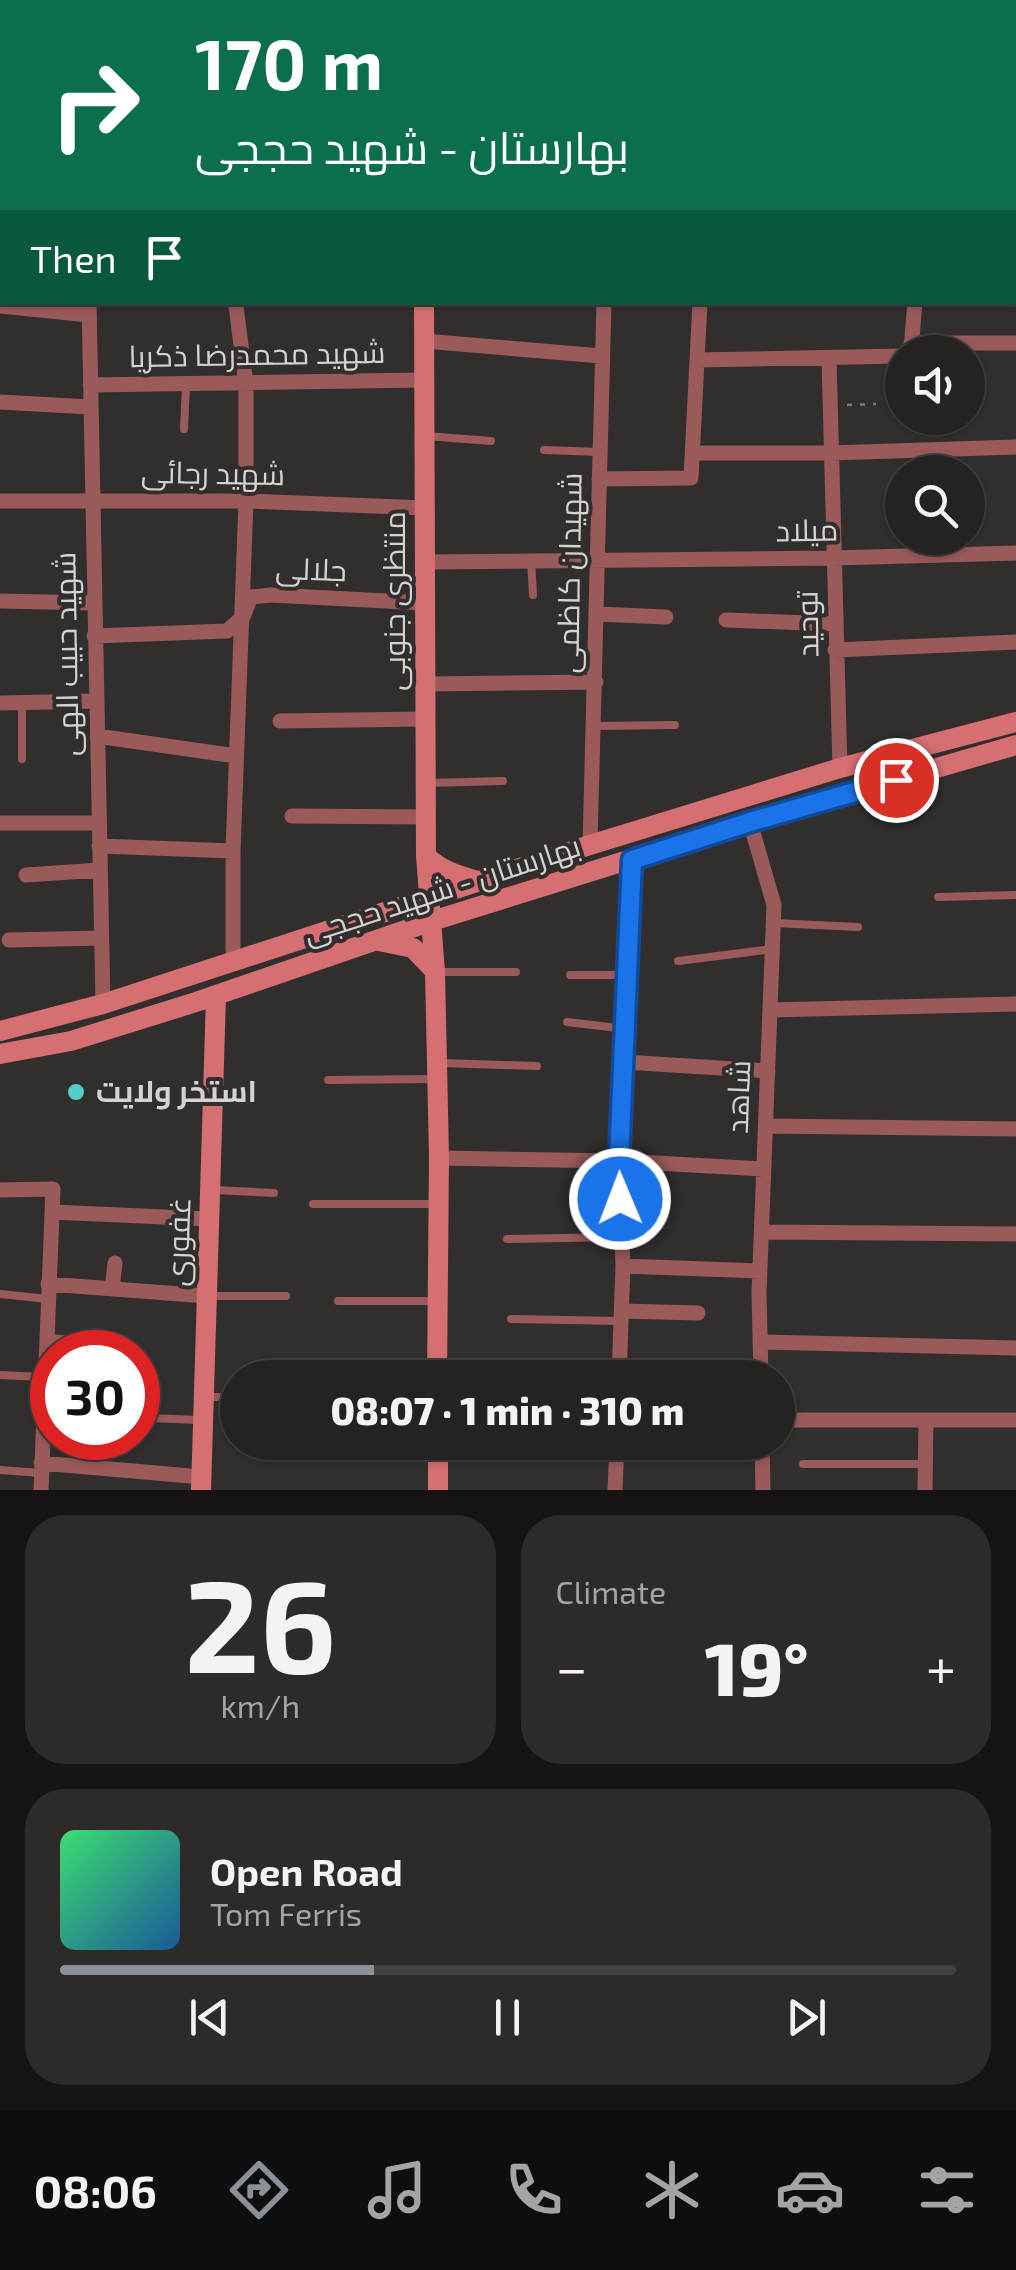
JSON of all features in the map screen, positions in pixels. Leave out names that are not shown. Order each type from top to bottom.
[{"type":"main road","name":"منتظری جنوبی","points":[[424,305],[425,817],[430,922]]},
{"type":"main road","name":"بهارستان - شهید حججی","points":[[0,1031],[103,1004],[840,768],[1016,722]]},
{"type":"main road","name":"بهارستان - شهید حججی","points":[[0,1054],[71,1041],[430,922],[750,822],[1016,747]]},
{"type":"main road","points":[[426,856],[450,874],[480,881]]},
{"type":"main road","points":[[430,922],[435,972],[439,1158],[437,1360]]},
{"type":"main road","points":[[378,940],[413,948],[435,972]]},
{"type":"main road","name":"غفوری","points":[[201,1484],[216,996]]},
{"type":"main road","points":[[438,1460],[438,1490]]},
{"type":"street","points":[[233,962],[233,851],[246,501],[246,384],[236,305]]},
{"type":"street","name":"شهیدان کاظمی","points":[[590,845],[604,305]]},
{"type":"street","points":[[599,478],[690,478],[700,305]]},
{"type":"street","points":[[910,335],[914,305]]},
{"type":"street","points":[[0,306],[89,308]]},
{"type":"street","name":"شهید حبیب الهی","points":[[89,308],[103,1004]]},
{"type":"street","points":[[424,340],[601,356]]},
{"type":"street","points":[[985,345],[1016,343]]},
{"type":"street","points":[[696,360],[885,353]]},
{"type":"street","name":"توحید","points":[[830,358],[840,768]]},
{"type":"street","name":"شهید محمدرضا ذکریا","points":[[90,385],[424,380]]},
{"type":"street","points":[[0,402],[90,407]]},
{"type":"street","points":[[692,453],[832,454],[1016,447]]},
{"type":"street","name":"شهید رجائی","points":[[0,501],[246,501],[425,508]]},
{"type":"street","name":"میلاد","points":[[425,562],[1016,553]]},
{"type":"street","name":"جلالی","points":[[94,636],[228,631],[243,617],[251,598],[271,595],[425,603]]},
{"type":"street","points":[[0,601],[94,603]]},
{"type":"street","points":[[597,614],[666,617]]},
{"type":"street","points":[[726,620],[835,624]]},
{"type":"street","points":[[835,650],[1016,642]]},
{"type":"street","points":[[425,684],[596,682]]},
{"type":"street","points":[[0,703],[96,701]]},
{"type":"street","points":[[280,720],[425,719]]},
{"type":"street","points":[[97,736],[236,756]]},
{"type":"street","points":[[292,816],[425,817]]},
{"type":"street","name":"شاهد","points":[[750,822],[774,905],[760,1271],[760,1360]]},
{"type":"street","points":[[0,823],[98,823]]},
{"type":"street","points":[[99,846],[233,851]]},
{"type":"street","points":[[621,1360],[624,1266],[619,1160],[632,860]]},
{"type":"street","points":[[26,875],[100,870]]},
{"type":"street","points":[[8,940],[101,938]]},
{"type":"street","points":[[770,1010],[1016,1004]]},
{"type":"street","points":[[624,1062],[768,1071]]},
{"type":"street","points":[[766,1126],[1016,1129]]},
{"type":"street","points":[[439,1158],[619,1160],[764,1169]]},
{"type":"street","points":[[0,1190],[53,1189],[46,1330]]},
{"type":"street","points":[[52,1212],[209,1220]]},
{"type":"street","points":[[762,1232],[1016,1234]]},
{"type":"street","points":[[112,1289],[115,1264]]},
{"type":"street","points":[[624,1266],[760,1271]]},
{"type":"street","points":[[48,1291],[112,1289],[207,1296]]},
{"type":"street","points":[[622,1316],[698,1313]]},
{"type":"street","points":[[760,1342],[1016,1348]]},
{"type":"street","points":[[795,1420],[1016,1420]]},
{"type":"street","points":[[925,1490],[926,1420]]},
{"type":"street","points":[[41,1490],[42,1460]]},
{"type":"street","points":[[614,1490],[616,1460]]},
{"type":"street","points":[[762,1460],[762,1490]]},
{"type":"street","points":[[41,1468],[201,1484]]},
{"type":"lane","points":[[184,429],[186,385]]},
{"type":"lane","points":[[425,436],[491,441]]},
{"type":"lane","points":[[544,450],[600,452]]},
{"type":"lane","points":[[530,560],[533,595]]},
{"type":"lane","points":[[22,703],[22,759]]},
{"type":"lane","points":[[595,726],[675,725]]},
{"type":"lane","points":[[425,784],[503,781]]},
{"type":"lane","points":[[938,897],[1016,894]]},
{"type":"lane","points":[[774,923],[858,927]]},
{"type":"lane","points":[[678,961],[773,950]]},
{"type":"lane","points":[[435,972],[516,972]]},
{"type":"lane","points":[[570,975],[628,975]]},
{"type":"lane","points":[[567,1022],[626,1029]]},
{"type":"lane","points":[[328,1080],[536,1066]]},
{"type":"lane","points":[[210,1189],[274,1193]]},
{"type":"lane","points":[[313,1204],[438,1204]]},
{"type":"lane","points":[[507,1239],[622,1237]]},
{"type":"lane","points":[[0,1294],[48,1291]]},
{"type":"lane","points":[[207,1296],[286,1296]]},
{"type":"lane","points":[[338,1301],[436,1300]]},
{"type":"lane","points":[[511,1320],[622,1316]]},
{"type":"lane","points":[[0,1375],[30,1376]]},
{"type":"lane","points":[[204,1397],[220,1397]]},
{"type":"lane","points":[[160,1418],[203,1420]]},
{"type":"lane","points":[[802,1464],[925,1464]]},
{"type":"lane","points":[[0,1470],[41,1468]]},
{"type":"path","points":[[830,405],[876,404]]},
{"type":"place","name":"استخر ولایت","points":[[76,1092]]},
{"type":"route","points":[[620,1199],[632,860],[896,780]]}]
